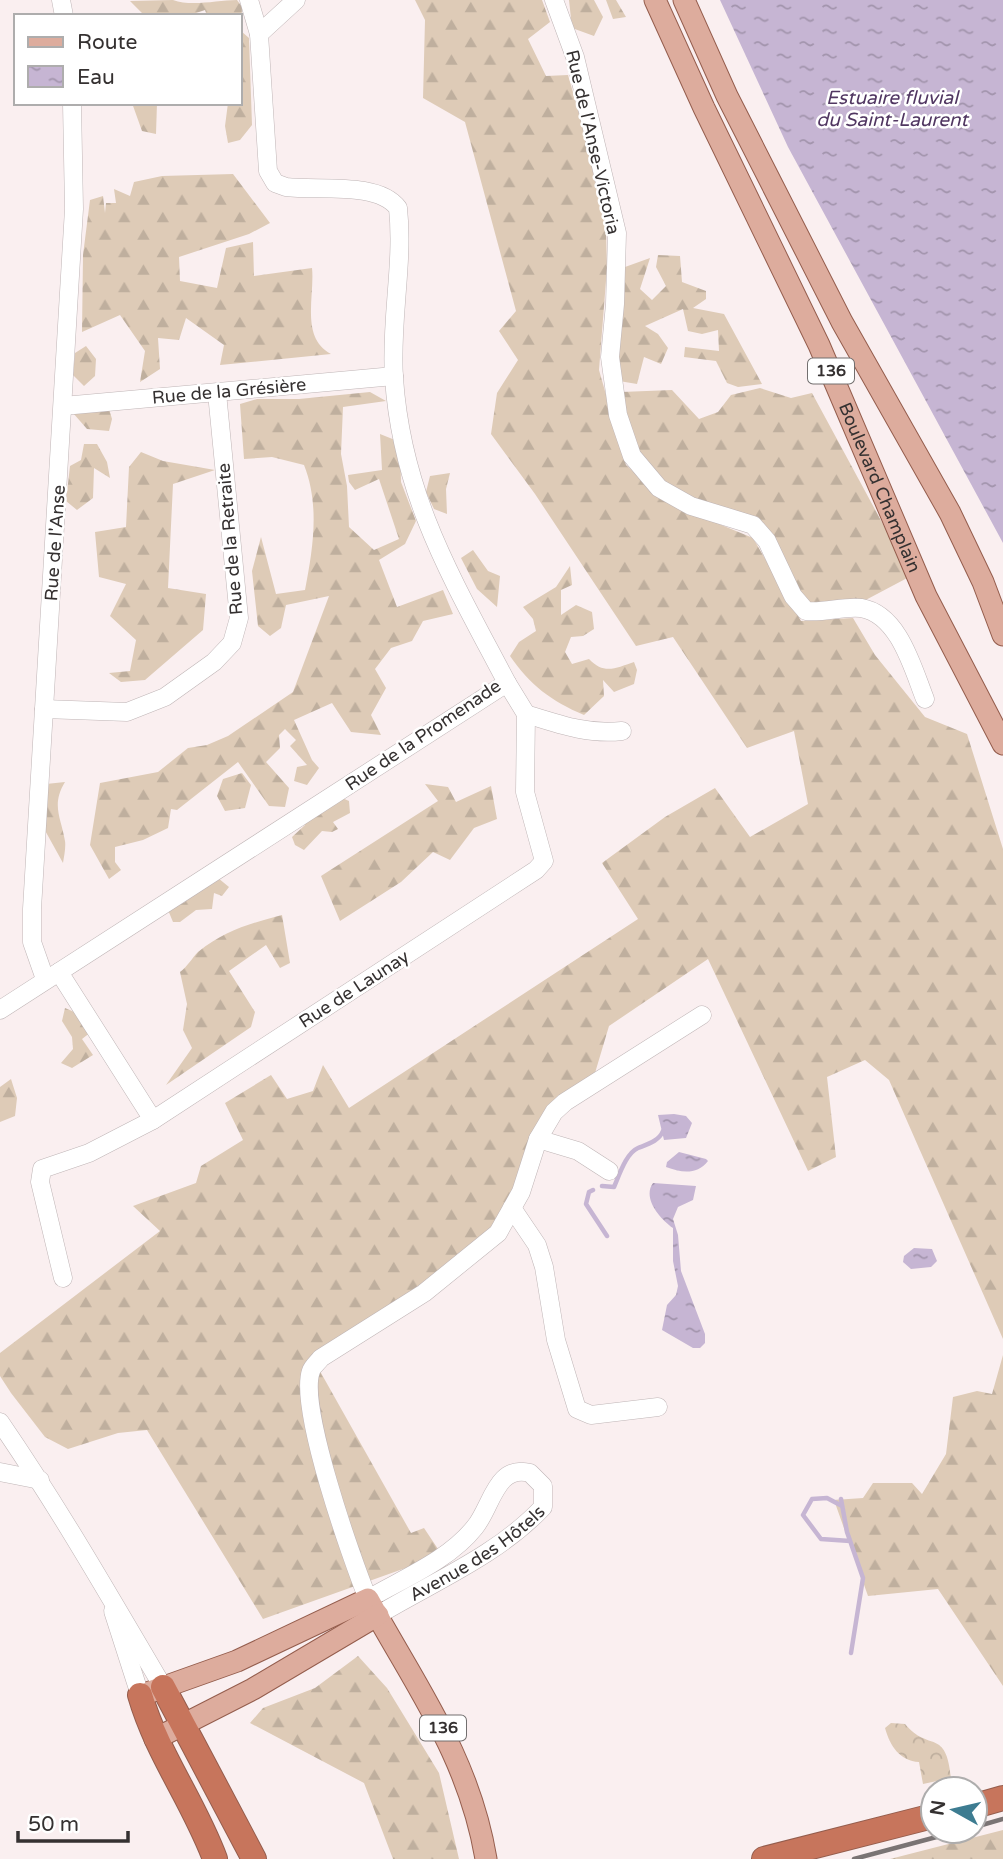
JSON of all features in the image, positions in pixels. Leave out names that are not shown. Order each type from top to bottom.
[{"type":"highway","points":[[152,1691],[183,1725],[254,1859]]},
{"type":"highway","points":[[152,1691],[155,1739],[205,1833],[213,1859]]},
{"type":"highway","points":[[764,1859],[919,1820]]},
{"type":"main road","name":"Boulevard Champlain","points":[[655,0],[704,108],[819,345],[926,596],[1003,744]]},
{"type":"main road","name":"136","points":[[684,0],[727,96],[842,322],[950,513],[983,582],[1003,635]]},
{"type":"main road","name":"136","points":[[373,1607],[449,1739],[475,1806],[486,1859]]},
{"type":"main road","name":"Avenue des Hôtels","points":[[152,1691],[237,1661],[373,1607]]},
{"type":"main road","name":"Avenue des Hôtels","points":[[155,1739],[253,1689],[373,1607]]},
{"type":"street","points":[[248,0],[259,34],[296,0]]},
{"type":"street","name":"Rue de l'Anse-Victoria","points":[[554,0],[575,57],[617,233],[610,357],[618,415],[632,456],[659,488],[681,500],[753,525],[767,541],[793,596],[806,611],[862,608],[886,620],[905,651],[925,699]]},
{"type":"street","name":"Rue de la Promenade","points":[[0,1010],[507,683],[430,534],[411,481],[401,437],[394,376],[398,208],[391,199],[368,191],[303,189],[275,183],[268,171],[265,154],[259,34]]},
{"type":"street","name":"Rue de l'Anse","points":[[52,976],[32,943],[74,209],[72,105]]},
{"type":"street","name":"Rue de la Grésière","points":[[63,406],[394,376]]},
{"type":"street","name":"Rue de la Retraite","points":[[44,709],[127,712],[165,696],[215,662],[232,643],[239,618],[217,393]]},
{"type":"street","points":[[507,683],[526,714],[581,730],[604,733],[622,731]]},
{"type":"street","name":"Rue de Launay","points":[[153,1120],[536,870],[544,861],[525,792],[526,714]]},
{"type":"street","points":[[52,976],[153,1120],[89,1153],[42,1169],[40,1182],[63,1278]]},
{"type":"street","points":[[373,1607],[347,1548],[310,1408],[311,1371],[320,1358],[424,1293],[498,1233],[521,1192],[538,1139],[554,1112],[565,1102],[702,1015]]},
{"type":"street","points":[[538,1139],[578,1151],[609,1171]]},
{"type":"street","points":[[512,1208],[537,1245],[544,1267],[554,1328],[577,1409],[582,1414],[591,1415],[658,1407]]},
{"type":"street","points":[[0,1422],[89,1556],[110,1601],[133,1633],[152,1691]]},
{"type":"street","points":[[0,1472],[40,1480]]},
{"type":"street","name":"Avenue des Hôtels","points":[[510,1473],[530,1473],[543,1486],[543,1507],[530,1520],[456,1571],[373,1607],[461,1543],[484,1514],[502,1479],[510,1473]]},
{"type":"green space","points":[[173,0],[196,3],[237,0],[242,7],[242,14],[206,14],[205,10],[193,14],[143,14],[130,1]]},
{"type":"green space","points":[[415,0],[542,0],[550,22],[528,39],[546,76],[568,75],[585,134],[606,231],[607,268],[599,370],[626,465],[668,503],[753,538],[801,621],[853,618],[875,655],[925,717],[967,734],[1003,849],[1003,1339],[889,1080],[865,1060],[827,1077],[836,1157],[808,1171],[708,959],[609,1026],[595,1073],[548,1113],[488,1245],[312,1357],[411,1533],[424,1528],[442,1555],[263,1619],[147,1430],[118,1433],[68,1449],[45,1437],[0,1376],[0,1353],[160,1231],[133,1206],[196,1183],[201,1166],[243,1140],[225,1103],[271,1075],[287,1099],[313,1091],[323,1065],[349,1108],[638,919],[602,863],[665,817],[715,788],[750,837],[808,804],[794,731],[747,748],[673,637],[636,646],[535,494],[491,434],[497,393],[518,360],[499,331],[516,311],[465,122],[423,98],[425,20]]},
{"type":"green space","points":[[569,0],[594,0],[603,17],[594,36],[572,28]]},
{"type":"green space","points":[[606,0],[616,0],[626,17],[613,19]]},
{"type":"green space","points":[[242,32],[249,38],[252,125],[240,140],[228,143],[225,126],[228,105],[242,105]]},
{"type":"green space","points":[[133,105],[157,105],[156,134],[142,131]]},
{"type":"green space","points":[[233,174],[270,223],[249,234],[179,257],[180,281],[217,288],[226,248],[253,242],[254,276],[312,268],[312,327],[321,347],[331,354],[220,365],[224,345],[186,318],[179,340],[158,338],[160,369],[140,382],[145,351],[120,315],[82,332],[83,255],[90,200],[103,196],[105,213],[106,203],[116,203],[114,189],[130,196],[134,182],[162,176]]},
{"type":"green space","points":[[658,255],[680,256],[682,282],[706,291],[706,299],[693,308],[724,314],[762,384],[738,387],[727,383],[716,361],[684,357],[685,347],[719,351],[718,330],[702,334],[688,331],[683,309],[645,326],[658,334],[668,348],[661,364],[644,357],[637,384],[619,381],[617,352],[625,267],[650,258],[640,289],[652,300],[666,286],[656,267]]},
{"type":"green space","points":[[86,346],[96,359],[95,376],[84,386],[73,375],[75,353]]},
{"type":"green space","points":[[760,388],[791,398],[812,393],[911,576],[860,603],[810,605],[758,517],[706,503],[683,493],[647,465],[634,445],[621,392],[672,390],[699,419],[718,412],[731,395]]},
{"type":"green space","points":[[370,392],[386,401],[343,407],[341,454],[347,486],[349,527],[374,550],[399,539],[379,479],[355,490],[348,475],[382,470],[380,434],[400,442],[401,482],[416,521],[405,544],[379,560],[397,607],[443,590],[453,614],[423,621],[412,641],[391,648],[375,669],[386,688],[371,715],[381,735],[351,732],[332,703],[294,720],[312,760],[319,768],[307,785],[294,781],[297,767],[307,765],[290,746],[296,740],[285,729],[279,735],[280,748],[266,762],[289,788],[285,807],[269,806],[238,762],[177,810],[171,809],[168,828],[143,840],[115,847],[115,862],[121,870],[109,879],[90,845],[100,783],[158,772],[188,748],[207,745],[228,736],[293,692],[329,596],[286,605],[281,628],[270,636],[258,626],[252,571],[261,537],[276,594],[305,590],[314,527],[312,496],[304,465],[272,457],[244,459],[240,404],[257,399],[299,399]]},
{"type":"green space","points":[[105,395],[112,419],[109,431],[87,429],[73,413]]},
{"type":"green space","points":[[84,444],[97,444],[107,462],[110,478],[94,468],[93,498],[77,510],[66,501],[70,466],[81,460]]},
{"type":"green space","points":[[141,452],[163,461],[215,470],[173,484],[168,588],[206,594],[203,630],[145,680],[121,682],[109,673],[130,671],[136,640],[110,616],[126,584],[99,577],[95,532],[126,527],[129,467]]},
{"type":"green space","points":[[450,473],[446,489],[447,514],[434,509],[426,492],[430,476]]},
{"type":"green space","points":[[473,550],[488,571],[500,576],[497,607],[477,589],[461,558]]},
{"type":"green space","points":[[570,566],[572,585],[561,590],[561,615],[576,605],[592,612],[594,629],[583,636],[571,637],[565,652],[572,664],[589,659],[600,667],[610,669],[634,662],[637,670],[634,684],[614,692],[603,680],[604,696],[584,715],[542,691],[510,656],[519,642],[536,631],[533,619],[523,607],[556,587]]},
{"type":"green space","points":[[242,773],[251,785],[245,808],[225,811],[217,796],[223,779]]},
{"type":"green space","points":[[65,782],[58,804],[65,843],[63,863],[42,825],[46,784]]},
{"type":"green space","points":[[425,784],[448,787],[456,802],[491,786],[497,819],[474,828],[450,860],[433,852],[401,882],[340,921],[321,876],[438,801]]},
{"type":"green space","points":[[340,797],[349,801],[350,813],[333,822],[338,829],[332,832],[322,831],[304,850],[295,845],[292,837],[305,825],[302,806]]},
{"type":"green space","points":[[218,878],[229,887],[222,896],[214,893],[212,909],[196,910],[180,922],[173,922],[168,910],[185,902],[192,887]]},
{"type":"green space","points":[[282,915],[290,963],[280,968],[266,945],[229,971],[255,1012],[251,1027],[166,1085],[192,1048],[183,1030],[187,1004],[180,972],[198,952],[218,938]]},
{"type":"green space","points":[[65,1008],[79,1014],[91,1032],[82,1039],[93,1055],[72,1068],[61,1063],[73,1049],[72,1037],[62,1021]]},
{"type":"green space","points":[[11,1079],[17,1098],[15,1116],[0,1122],[0,1087]]},
{"type":"green space","points":[[1003,1355],[1003,1686],[938,1589],[868,1596],[834,1500],[863,1498],[873,1483],[912,1483],[922,1494],[946,1454],[953,1397],[977,1391],[992,1394]]},
{"type":"green space","points":[[358,1656],[387,1688],[439,1773],[459,1859],[393,1859],[364,1783],[250,1723],[263,1708],[315,1688]]},
{"type":"green space","points":[[891,1723],[905,1724],[922,1738],[941,1746],[949,1762],[951,1775],[921,1775],[919,1762],[901,1756],[890,1741],[885,1728]]},
{"type":"green space","points":[[1003,1830],[1003,1859],[890,1859],[945,1845],[989,1845],[989,1834]]},
{"type":"water","name":"Estuaire fluvial du Saint-Laurent","points":[[720,0],[1003,0],[1003,543],[788,147]]},
{"type":"water","points":[[658,1115],[686,1116],[692,1123],[686,1138],[664,1140]]},
{"type":"water","points":[[679,1152],[708,1161],[699,1169],[689,1172],[666,1167],[667,1162]]},
{"type":"water","points":[[653,1183],[696,1186],[693,1200],[678,1207],[673,1219],[678,1235],[681,1271],[705,1334],[705,1343],[700,1348],[693,1348],[662,1330],[667,1305],[676,1295],[678,1286],[673,1261],[673,1228],[654,1208],[650,1195]]},
{"type":"water","points":[[914,1248],[932,1249],[937,1261],[931,1267],[911,1269],[903,1262],[904,1256]]},
{"type":"waterway","points":[[602,1186],[614,1187],[630,1155],[656,1140],[663,1131]]},
{"type":"waterway","points":[[593,1190],[589,1192],[586,1204],[607,1236]]},
{"type":"waterway","points":[[842,1506],[827,1498],[812,1499],[803,1515],[821,1539],[850,1541]]},
{"type":"waterway","points":[[841,1499],[847,1532],[863,1578],[851,1653]]},
{"type":"railway","points":[[989,1823],[1003,1819]]},
{"type":"railway","points":[[854,1859],[919,1842]]}]
